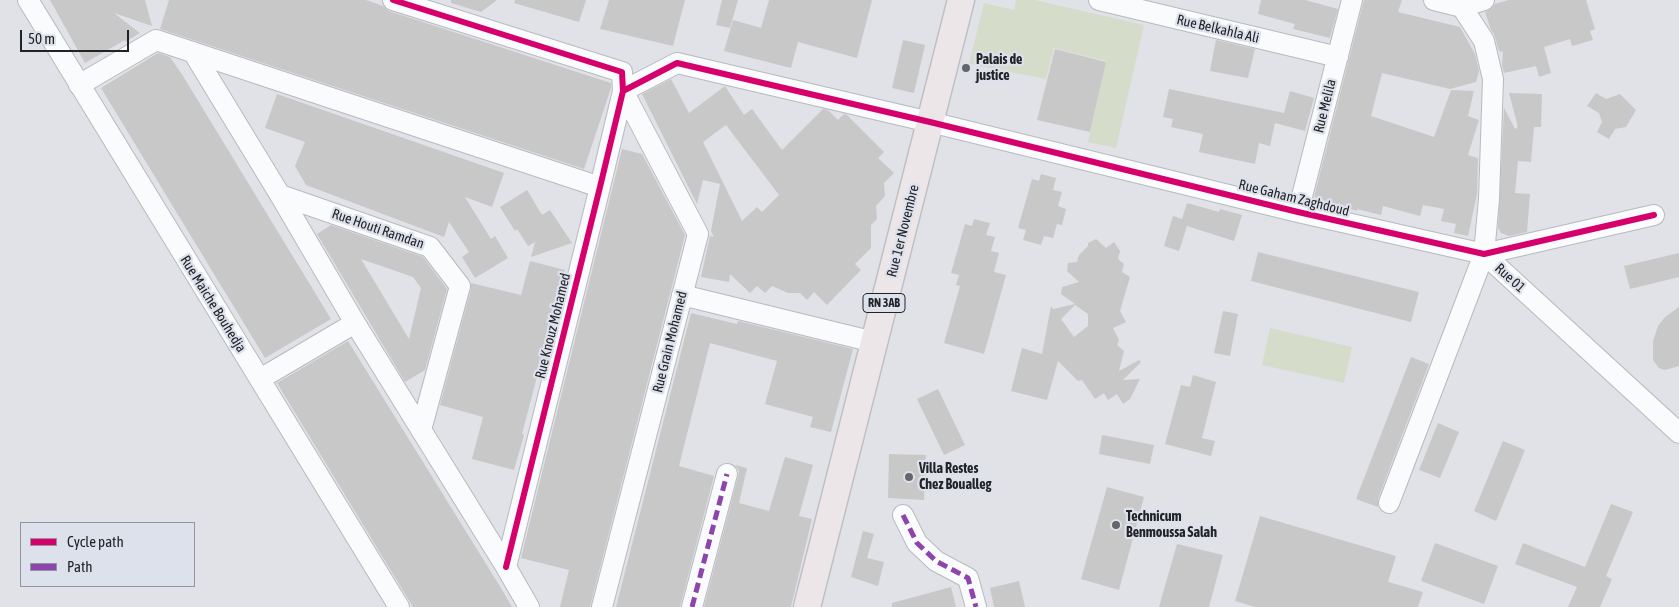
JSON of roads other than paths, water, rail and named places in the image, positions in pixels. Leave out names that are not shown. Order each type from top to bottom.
[{"type":"main road","name":"Rue 1er Novembre","points":[[807,607],[962,0]]},
{"type":"street","name":"Rue Maiche Bouhedja","points":[[28,0],[399,607]]},
{"type":"street","points":[[393,0],[622,81]]},
{"type":"street","name":"Rue Belkahla Ali","points":[[1099,0],[1338,57]]},
{"type":"street","name":"Rue Melila","points":[[1298,212],[1352,0]]},
{"type":"street","points":[[1434,0],[1462,7],[1484,0]]},
{"type":"street","name":"Rue 01","points":[[1462,7],[1484,41],[1493,79],[1489,199],[1484,254],[1679,432]]},
{"type":"street","points":[[79,85],[156,40],[600,187]]},
{"type":"street","points":[[193,52],[355,323],[529,607]]},
{"type":"street","name":"Rue Gaham Zaghdoud","points":[[622,81],[678,63],[930,122],[1298,212],[1484,254],[1654,215]]},
{"type":"street","name":"Rue Knouz Mohamed","points":[[506,567],[600,187],[622,81]]},
{"type":"street","name":"Rue Grain Mohamed","points":[[602,607],[698,234],[622,81]]},
{"type":"street","name":"Rue Houti Ramdan","points":[[280,195],[430,247],[460,286],[421,430]]},
{"type":"street","points":[[1389,504],[1484,254]]},
{"type":"street","points":[[682,295],[874,342]]},
{"type":"street","points":[[260,379],[355,323]]},
{"type":"street","points":[[692,607],[727,474]]},
{"type":"street","points":[[902,515],[917,543],[936,561],[968,578],[976,607]]},
{"type":"place","name":"Palais de justice","points":[[966,68]]},
{"type":"place","name":"Villa Restes Chez Boualleg","points":[[909,477]]},
{"type":"place","name":"Technicum Benmoussa Salah","points":[[1116,525]]}]
